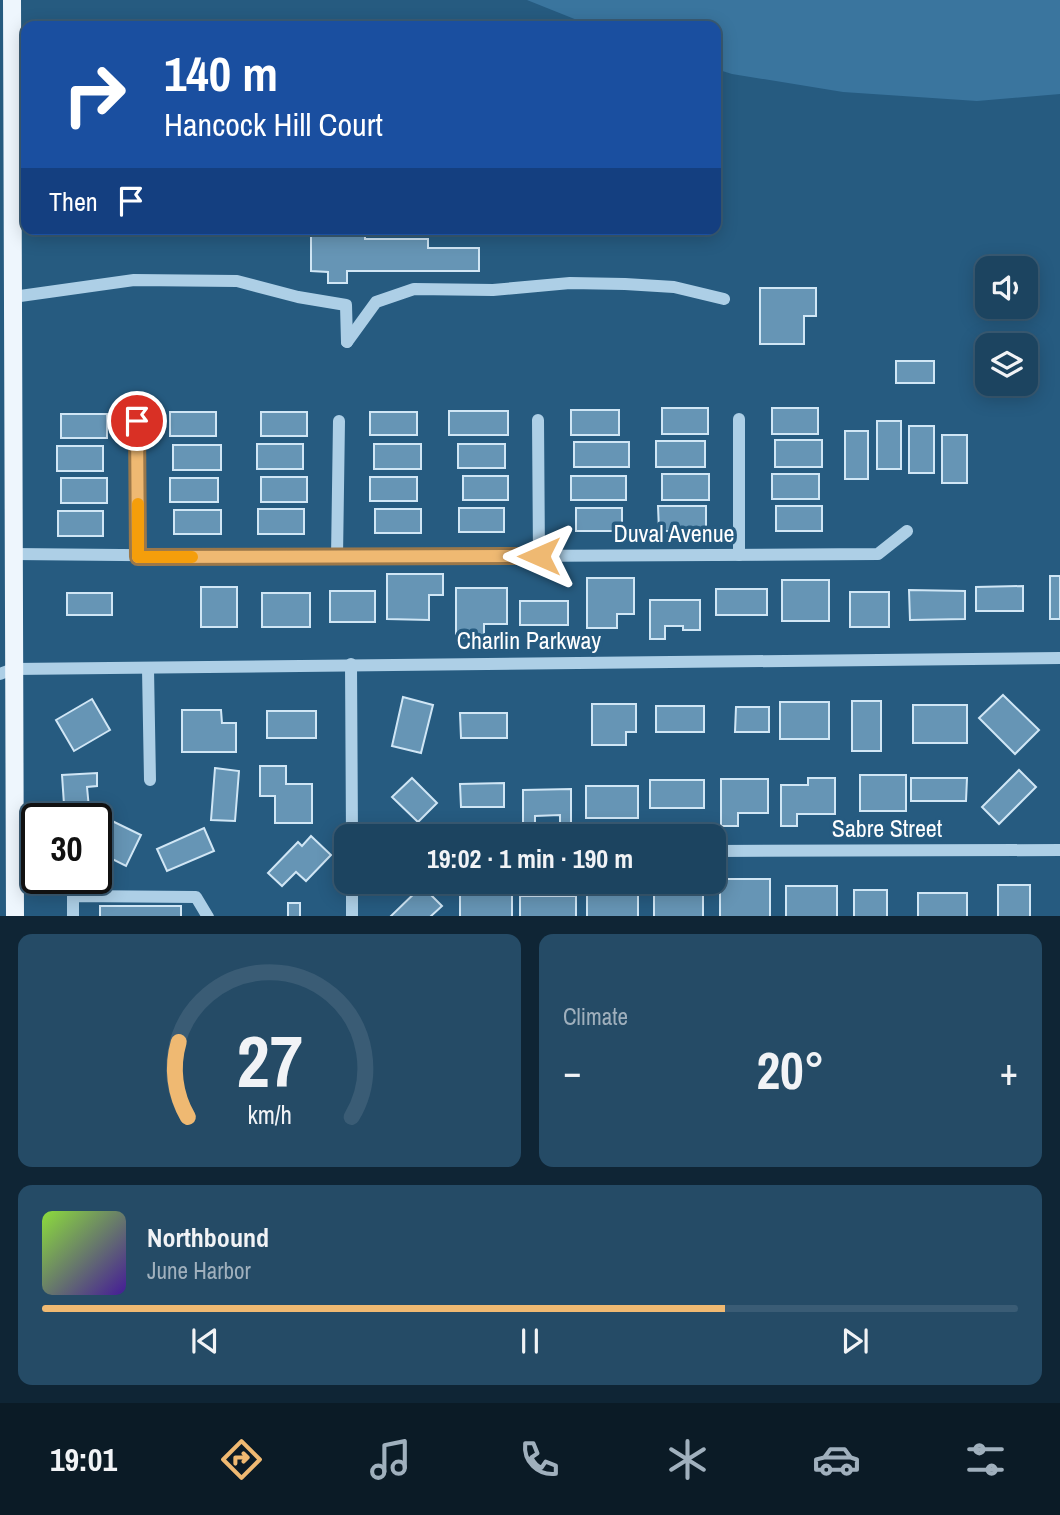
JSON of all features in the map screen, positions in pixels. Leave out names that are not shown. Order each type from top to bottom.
[{"type":"main road","points":[[5,0],[12,36]]},
{"type":"main road","points":[[12,0],[13,554],[7,672],[15,916]]},
{"type":"street","points":[[13,297],[134,280],[237,281],[298,297],[346,305],[347,342],[376,302],[414,289],[492,290],[570,283],[625,284],[674,287],[724,299]]},
{"type":"street","points":[[538,419],[539,556]]},
{"type":"street","points":[[739,419],[740,555]]},
{"type":"street","points":[[137,421],[138,557]]},
{"type":"street","points":[[337,557],[339,421]]},
{"type":"street","name":"Duval Avenue","points":[[13,554],[138,557],[877,554],[907,531]]},
{"type":"street","name":"Charlin Parkway","points":[[7,672],[351,664],[1060,658]]},
{"type":"street","points":[[351,664],[352,824]]},
{"type":"street","points":[[148,669],[150,780]]},
{"type":"street","name":"Sabre Street","points":[[726,851],[1060,850]]},
{"type":"street","points":[[352,894],[352,916]]},
{"type":"street","points":[[73,916],[73,896],[196,897],[208,916]]},
{"type":"shaded area","points":[[527,0],[1060,0],[1060,94],[977,101],[843,92],[721,71],[721,21],[580,21]]},
{"type":"building","points":[[311,235],[365,235],[365,239],[428,239],[428,248],[479,248],[479,271],[347,271],[347,283],[328,283],[328,272],[311,271]]},
{"type":"building","points":[[760,288],[816,288],[816,316],[804,316],[804,344],[760,344]]},
{"type":"building","points":[[896,361],[934,361],[934,383],[896,383]]},
{"type":"building","points":[[662,408],[708,408],[708,434],[662,434]]},
{"type":"building","points":[[772,408],[818,408],[818,434],[772,434]]},
{"type":"building","points":[[571,410],[619,410],[619,435],[571,435]]},
{"type":"building","points":[[449,411],[508,411],[508,435],[449,435]]},
{"type":"building","points":[[170,412],[216,412],[216,436],[170,436]]},
{"type":"building","points":[[261,412],[307,412],[307,436],[261,436]]},
{"type":"building","points":[[370,412],[417,412],[417,435],[370,435]]},
{"type":"building","points":[[61,414],[107,414],[107,438],[61,438]]},
{"type":"building","points":[[877,421],[901,421],[901,469],[877,469]]},
{"type":"building","points":[[909,426],[934,426],[934,473],[909,473]]},
{"type":"building","points":[[845,431],[868,431],[868,479],[845,479]]},
{"type":"building","points":[[942,435],[967,435],[967,483],[942,483]]},
{"type":"building","points":[[775,440],[822,440],[822,467],[775,467]]},
{"type":"building","points":[[656,441],[705,441],[705,467],[656,467]]},
{"type":"building","points":[[574,442],[629,442],[629,467],[574,467]]},
{"type":"building","points":[[257,444],[303,444],[303,469],[257,469]]},
{"type":"building","points":[[374,444],[421,444],[421,469],[374,469]]},
{"type":"building","points":[[458,444],[505,444],[505,468],[458,468]]},
{"type":"building","points":[[173,445],[221,445],[221,470],[173,470]]},
{"type":"building","points":[[57,446],[103,446],[103,471],[57,471]]},
{"type":"building","points":[[662,474],[709,474],[709,500],[662,500]]},
{"type":"building","points":[[772,474],[819,474],[819,499],[772,499]]},
{"type":"building","points":[[463,476],[508,476],[508,500],[463,500]]},
{"type":"building","points":[[571,476],[626,476],[626,500],[571,500]]},
{"type":"building","points":[[261,477],[307,477],[307,502],[261,502]]},
{"type":"building","points":[[370,477],[417,477],[417,501],[370,501]]},
{"type":"building","points":[[61,478],[107,478],[107,503],[61,503]]},
{"type":"building","points":[[170,478],[218,478],[218,502],[170,502]]},
{"type":"building","points":[[658,506],[706,506],[706,531],[659,531]]},
{"type":"building","points":[[776,506],[822,506],[822,531],[776,531]]},
{"type":"building","points":[[459,508],[504,508],[504,532],[459,532]]},
{"type":"building","points":[[576,508],[622,508],[622,531],[576,531]]},
{"type":"building","points":[[258,509],[304,509],[304,534],[258,534]]},
{"type":"building","points":[[375,509],[421,509],[421,533],[375,533]]},
{"type":"building","points":[[174,510],[221,510],[221,534],[174,534]]},
{"type":"building","points":[[58,511],[103,511],[103,536],[58,536]]},
{"type":"building","points":[[387,574],[443,574],[443,595],[429,595],[429,620],[387,619]]},
{"type":"building","points":[[1050,576],[1060,576],[1060,619],[1050,619]]},
{"type":"building","points":[[587,578],[634,578],[634,614],[617,614],[617,628],[587,628]]},
{"type":"building","points":[[782,580],[829,580],[829,621],[782,621]]},
{"type":"building","points":[[1023,586],[1023,611],[976,611],[976,587]]},
{"type":"building","points":[[201,587],[237,587],[237,627],[201,627]]},
{"type":"building","points":[[456,588],[507,588],[507,624],[484,624],[484,638],[456,638]]},
{"type":"building","points":[[716,589],[767,589],[767,615],[716,615]]},
{"type":"building","points":[[909,590],[965,591],[965,619],[910,620]]},
{"type":"building","points":[[330,591],[375,591],[375,622],[330,622]]},
{"type":"building","points":[[850,592],[889,592],[889,627],[850,627]]},
{"type":"building","points":[[67,593],[112,593],[112,615],[67,615]]},
{"type":"building","points":[[262,593],[310,593],[310,627],[262,627]]},
{"type":"building","points":[[650,600],[700,600],[700,630],[665,626],[665,639],[650,639]]},
{"type":"building","points":[[520,601],[568,601],[568,625],[520,625]]},
{"type":"building","points":[[1003,695],[1039,730],[1015,754],[979,718]]},
{"type":"building","points":[[403,697],[433,705],[421,753],[392,746]]},
{"type":"building","points":[[92,699],[110,730],[74,751],[56,720]]},
{"type":"building","points":[[852,701],[881,701],[881,751],[852,751]]},
{"type":"building","points":[[780,702],[829,702],[829,739],[780,739]]},
{"type":"building","points":[[592,704],[636,704],[636,732],[626,732],[626,745],[592,745]]},
{"type":"building","points":[[913,705],[967,705],[967,743],[913,743]]},
{"type":"building","points":[[656,706],[704,706],[704,732],[656,732]]},
{"type":"building","points":[[736,707],[769,707],[769,732],[735,732]]},
{"type":"building","points":[[182,710],[221,710],[222,723],[236,723],[236,752],[182,752]]},
{"type":"building","points":[[267,711],[316,711],[316,738],[267,738]]},
{"type":"building","points":[[460,713],[507,713],[507,738],[461,738]]},
{"type":"building","points":[[260,766],[286,766],[286,784],[312,784],[312,823],[275,823],[275,796],[260,796]]},
{"type":"building","points":[[215,768],[239,771],[235,821],[211,820]]},
{"type":"building","points":[[1019,770],[1036,787],[999,824],[982,807]]},
{"type":"building","points":[[97,773],[97,786],[87,787],[88,803],[64,803],[62,775]]},
{"type":"building","points":[[860,775],[906,775],[906,811],[860,811]]},
{"type":"building","points":[[412,778],[437,803],[418,822],[392,797]]},
{"type":"building","points":[[808,778],[835,778],[835,814],[797,814],[797,826],[781,826],[781,785],[808,785]]},
{"type":"building","points":[[911,778],[967,778],[966,801],[911,801]]},
{"type":"building","points":[[721,779],[768,779],[768,813],[738,813],[738,826],[721,824]]},
{"type":"building","points":[[650,780],[704,780],[704,808],[650,808]]},
{"type":"building","points":[[504,783],[504,807],[461,807],[460,784]]},
{"type":"building","points":[[586,786],[638,786],[638,818],[586,818]]},
{"type":"building","points":[[571,789],[571,824],[560,824],[560,815],[535,816],[535,824],[523,824],[523,790]]},
{"type":"building","points":[[112,821],[141,835],[126,866],[112,859]]},
{"type":"building","points":[[204,828],[214,851],[167,871],[157,849]]},
{"type":"building","points":[[311,836],[331,855],[306,881],[296,872],[282,886],[268,873],[298,842],[302,846]]},
{"type":"building","points":[[726,879],[770,879],[770,916],[720,916],[720,894],[726,894]]},
{"type":"building","points":[[998,885],[1030,885],[1030,916],[998,916]]},
{"type":"building","points":[[786,886],[837,886],[837,916],[786,916]]},
{"type":"building","points":[[854,890],[887,890],[887,916],[854,916]]},
{"type":"building","points":[[918,893],[967,893],[967,916],[918,916]]},
{"type":"building","points":[[414,894],[430,894],[442,906],[431,916],[391,916]]},
{"type":"building","points":[[460,894],[512,894],[512,916],[460,916]]},
{"type":"building","points":[[587,894],[638,895],[638,916],[587,916]]},
{"type":"building","points":[[654,894],[703,894],[703,916],[654,916]]},
{"type":"building","points":[[520,896],[576,896],[576,916],[520,916]]},
{"type":"building","points":[[288,903],[300,903],[300,916],[288,916]]},
{"type":"building","points":[[100,906],[181,906],[181,916],[100,916]]},
{"type":"slow traffic","points":[[138,504],[138,557],[192,557]]},
{"type":"route","points":[[137,421],[138,557],[539,556]]}]
